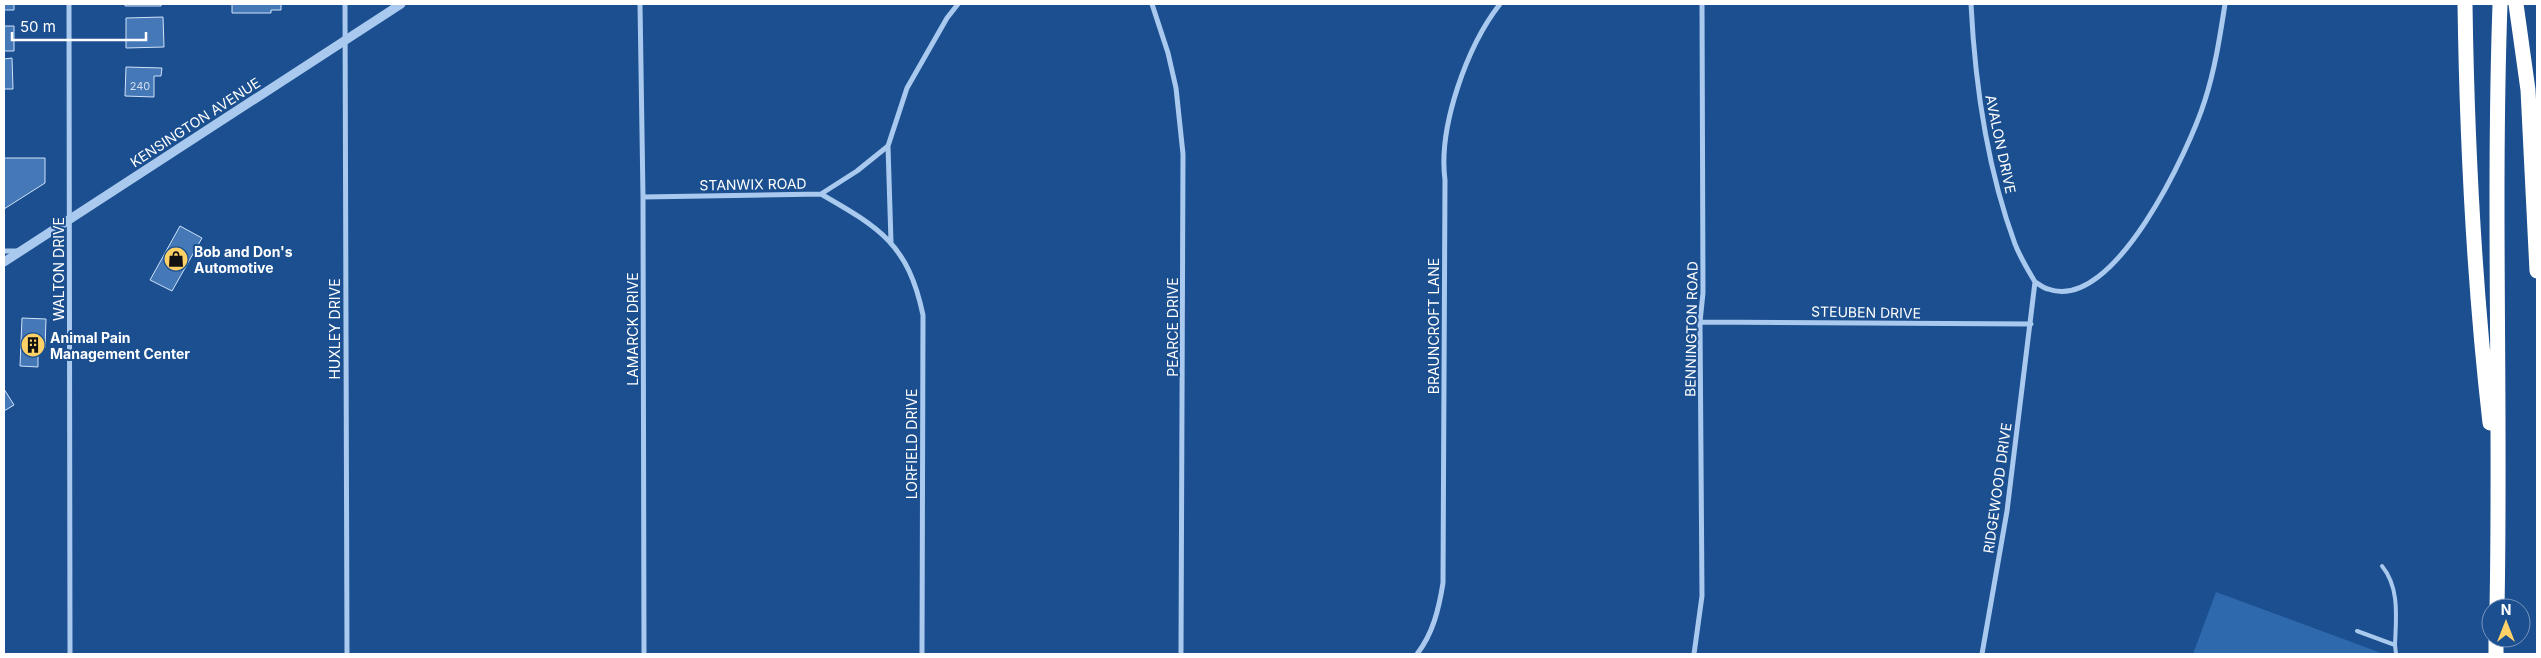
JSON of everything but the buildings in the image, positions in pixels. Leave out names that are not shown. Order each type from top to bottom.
[{"type":"highway","points":[[2465,4],[2467,106],[2477,306],[2499,499]]},
{"type":"highway","points":[[2497,598],[2499,499],[2497,94],[2500,4]]},
{"type":"highway","points":[[2516,4],[2528,90],[2537,272]]},
{"type":"street","name":"WALTON DRIVE","points":[[69,4],[70,654]]},
{"type":"street","name":"HUXLEY DRIVE","points":[[345,4],[347,654]]},
{"type":"street","name":"KENSINGTON AVENUE","points":[[4,262],[401,4]]},
{"type":"street","name":"LAMARCK DRIVE","points":[[640,4],[643,197],[644,654]]},
{"type":"street","points":[[891,242],[888,146],[907,88],[942,26],[958,4]]},
{"type":"street","name":"PEARCE DRIVE","points":[[1152,4],[1168,53],[1176,88],[1183,154],[1182,654]]},
{"type":"street","name":"BRAUNCROFT LANE","points":[[1417,654],[1432,628],[1440,603],[1443,583],[1445,180],[1443,166],[1445,149],[1456,97],[1469,58],[1481,34],[1500,4]]},
{"type":"street","name":"BENNINGTON ROAD","points":[[1694,654],[1702,596],[1700,322],[1704,283],[1702,4]]},
{"type":"street","name":"AVALON DRIVE","points":[[1971,4],[1976,76],[1987,143],[2016,246],[2035,282]]},
{"type":"street","points":[[2035,282],[2056,291],[2073,289],[2089,284],[2123,253],[2147,220],[2186,148],[2205,100],[2216,58],[2225,4]]},
{"type":"street","name":"STANWIX ROAD","points":[[643,197],[821,194],[857,171],[888,146]]},
{"type":"street","name":"LORFIELD DRIVE","points":[[821,194],[869,221],[891,242],[910,271],[919,293],[923,315],[922,654]]},
{"type":"street","points":[[4,251],[21,251]]},
{"type":"street","name":"RIDGEWOOD DRIVE","points":[[1982,654],[2007,511],[2035,282]]},
{"type":"street","name":"STEUBEN DRIVE","points":[[1700,322],[2031,324]]},
{"type":"lane","points":[[2382,566],[2390,575],[2394,589],[2396,654]]},
{"type":"lane","points":[[2357,631],[2395,645]]},
{"type":"shaded area","points":[[2216,592],[2384,654],[2193,654]]},
{"type":"place","name":"Bob and Don's Automotive","points":[[176,259]]},
{"type":"place","name":"Animal Pain Management Center","points":[[33,345]]}]
